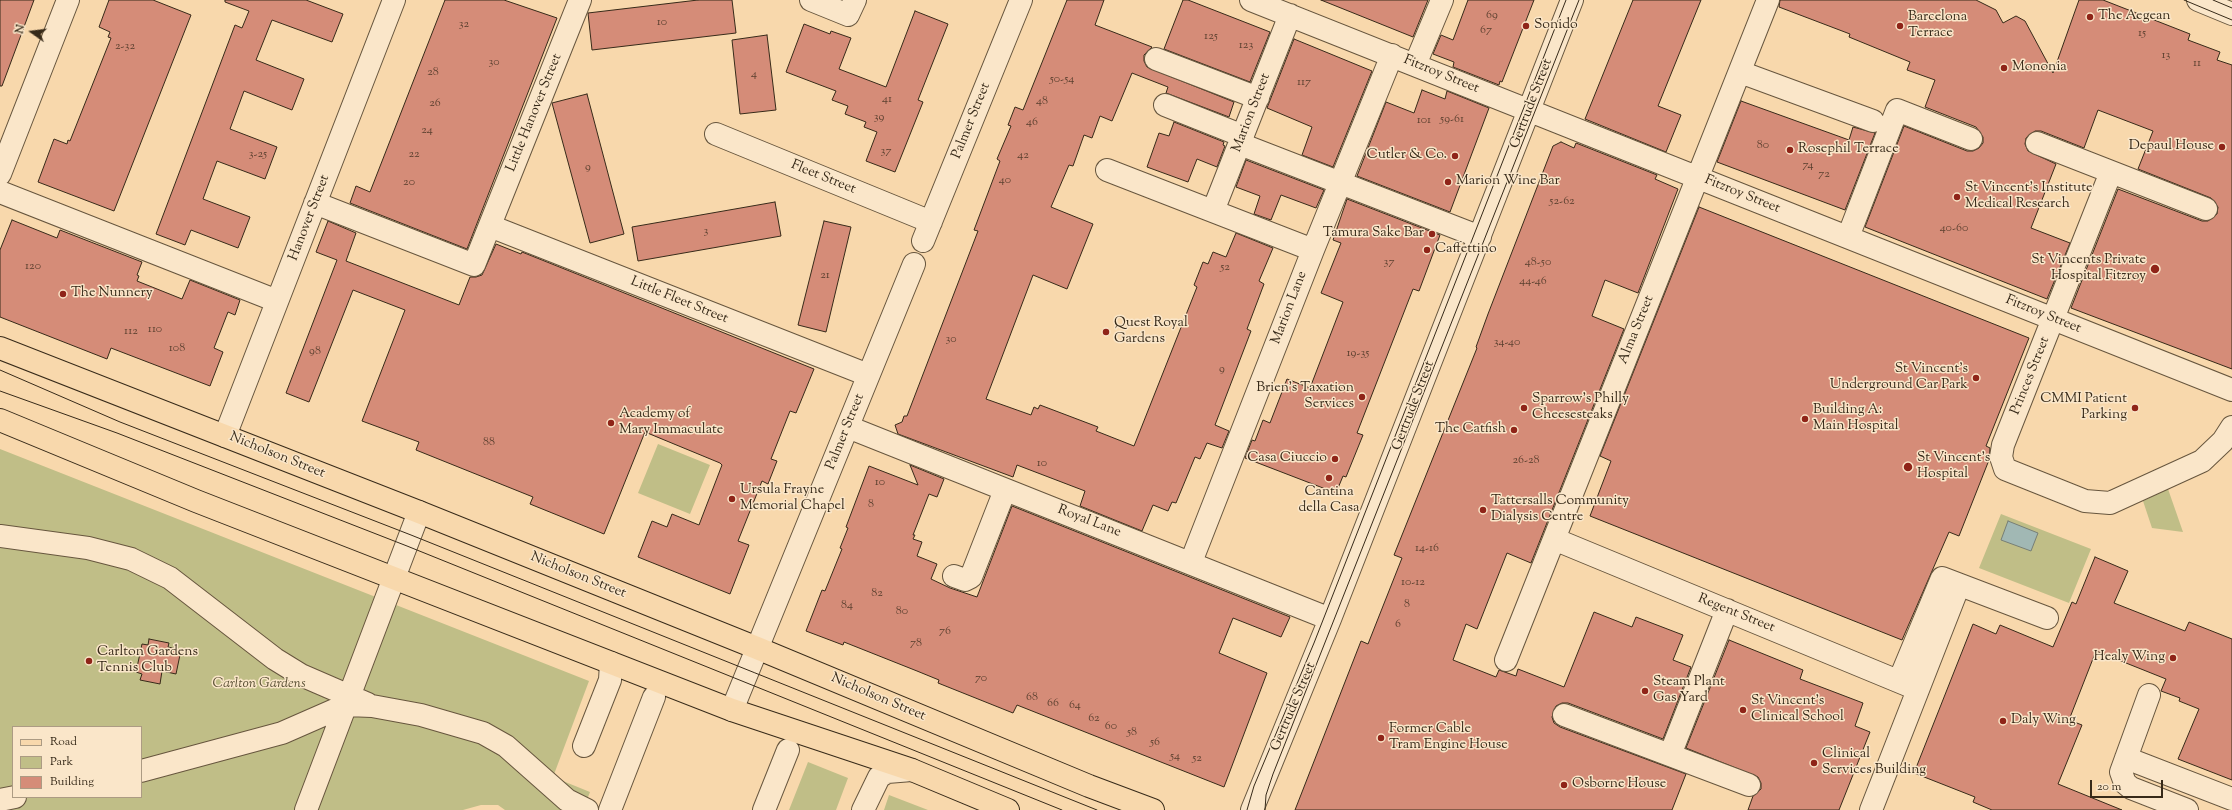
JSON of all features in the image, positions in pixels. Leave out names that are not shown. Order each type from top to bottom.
[{"type":"main road","name":"Nicholson Street","points":[[0,348],[419,512],[757,648],[1089,786],[1153,810]]},
{"type":"main road","points":[[0,420],[196,501],[732,710],[912,770],[1008,810]]},
{"type":"street","points":[[0,174],[68,0]]},
{"type":"street","name":"Hanover Street","points":[[225,436],[276,301],[394,0]]},
{"type":"street","name":"Little Hanover Street","points":[[315,203],[474,265],[580,0]]},
{"type":"street","points":[[811,0],[852,8]]},
{"type":"street","name":"Palmer Street","points":[[927,232],[1022,0]]},
{"type":"street","name":"Fitzroy Street","points":[[1251,0],[2232,390]]},
{"type":"street","points":[[1415,65],[1442,0]]},
{"type":"street","name":"Gertrude Street","points":[[1252,810],[1330,619],[1572,0]]},
{"type":"street","name":"Alma Street","points":[[1506,660],[1768,0]]},
{"type":"street","points":[[2198,0],[2232,14]]},
{"type":"street","name":"Marion Street","points":[[1213,211],[1290,15]]},
{"type":"street","name":"Marion Lane","points":[[1191,562],[1339,182],[1392,56]]},
{"type":"street","points":[[1156,59],[1258,98]]},
{"type":"street","points":[[1740,72],[1873,121]]},
{"type":"street","points":[[1165,105],[1241,140],[1339,182],[1480,237]]},
{"type":"street","points":[[1848,237],[1897,110],[1971,139]]},
{"type":"street","name":"Fleet Street","points":[[716,134],[927,232]]},
{"type":"street","points":[[2037,143],[2206,208]]},
{"type":"street","points":[[1106,170],[1312,250]]},
{"type":"street","name":"Princes Street","points":[[2111,172],[2054,319],[2014,395],[2001,457],[2004,469],[2085,501],[2110,502],[2202,461],[2223,441],[2232,427]]},
{"type":"street","points":[[0,192],[276,301]]},
{"type":"street","name":"Little Fleet Street","points":[[490,226],[868,375]]},
{"type":"street","name":"Palmer Street","points":[[732,710],[914,264]]},
{"type":"street","name":"Royal Lane","points":[[848,427],[1191,562],[1330,619]]},
{"type":"street","points":[[954,576],[966,580],[972,576],[1005,490]]},
{"type":"street","points":[[306,810],[419,512]]},
{"type":"street","points":[[0,536],[110,552],[144,565],[179,585],[275,659],[301,675],[348,700],[421,715],[483,733],[506,746],[567,800],[587,810]]},
{"type":"street","name":"Regent Street","points":[[1554,539],[1908,685]]},
{"type":"street","points":[[1876,808],[1908,685],[1950,582],[2047,618]]},
{"type":"street","points":[[1670,755],[1727,610]]},
{"type":"street","points":[[584,746],[610,680],[611,663]]},
{"type":"street","points":[[2149,695],[2120,772],[2125,783],[2131,788],[2188,810]]},
{"type":"street","points":[[610,810],[654,697]]},
{"type":"street","points":[[142,771],[282,733],[348,700]]},
{"type":"street","points":[[1564,715],[1749,786]]},
{"type":"street","points":[[764,810],[788,750]]},
{"type":"street","points":[[2126,758],[2232,799]]},
{"type":"street","points":[[863,810],[874,784],[879,777],[887,772],[912,770]]},
{"type":"street","points":[[0,800],[12,798]]},
{"type":"green space","points":[[658,444],[710,465],[690,514],[638,493]]},
{"type":"green space","name":"Carlton Gardens","points":[[0,449],[589,681],[553,777],[590,792],[583,810],[505,810],[498,805],[481,805],[463,810],[0,810]]},
{"type":"green space","points":[[2168,489],[2183,532],[2152,528],[2143,501]]},
{"type":"green space","points":[[2001,514],[2091,549],[2069,603],[1979,568]]},
{"type":"green space","points":[[808,762],[848,778],[836,810],[789,810]]},
{"type":"green space","points":[[889,795],[928,810],[884,810]]},
{"type":"water","points":[[2008,521],[2038,533],[2031,551],[2001,540]]},
{"type":"building","points":[[0,0],[34,0],[2,86],[0,86]]},
{"type":"building","points":[[109,0],[153,0],[191,15],[114,211],[38,182],[54,139],[67,144],[68,140],[70,141],[111,38],[108,37],[110,32],[99,27]]},
{"type":"building","points":[[225,0],[306,0],[343,14],[332,42],[272,20],[256,60],[304,79],[292,110],[244,91],[230,129],[277,147],[265,179],[217,161],[203,199],[250,217],[238,248],[191,230],[185,245],[156,234],[235,25],[242,28],[249,11],[225,2]]},
{"type":"building","points":[[445,0],[504,0],[557,18],[467,249],[350,203],[356,186],[370,192]]},
{"type":"building","points":[[698,0],[732,0],[736,33],[592,50],[588,13]]},
{"type":"building","points":[[1067,0],[1104,0],[1095,25],[1152,47],[1144,55],[1144,61],[1147,67],[1234,102],[1229,117],[1166,93],[1168,87],[1132,73],[1112,121],[1100,116],[1092,138],[1084,135],[1073,166],[1069,165],[1051,207],[1093,224],[1067,289],[1033,275],[986,399],[1031,415],[1034,407],[1038,409],[1040,405],[1098,427],[1096,431],[1134,446],[1197,287],[1194,285],[1203,262],[1208,264],[1213,252],[1226,257],[1236,233],[1273,248],[1259,281],[1264,284],[1247,329],[1251,331],[1215,425],[1229,431],[1222,448],[1207,443],[1200,459],[1195,457],[1176,503],[1172,502],[1168,511],[1153,505],[1142,531],[1080,506],[1085,491],[1017,465],[1013,477],[898,434],[895,425],[902,422],[904,416],[907,416],[978,231],[974,230],[1000,161],[997,159],[1011,126],[1008,125],[1015,107],[1023,110]]},
{"type":"building","points":[[1183,0],[1188,0],[1270,32],[1250,82],[1164,49]]},
{"type":"building","points":[[1321,0],[1428,0],[1413,37]]},
{"type":"building","points":[[1468,0],[1534,0],[1502,82],[1500,81],[1499,85],[1453,67],[1454,62],[1433,54],[1441,35],[1453,40]]},
{"type":"building","points":[[1633,0],[1701,0],[1658,106],[1681,115],[1666,152],[1585,119]]},
{"type":"building","points":[[1780,0],[1976,0],[1996,10],[2003,23],[2016,16],[2025,21],[2053,73],[2079,0],[2103,0],[2190,34],[2188,40],[2220,52],[2217,60],[2232,65],[2232,369],[2071,308],[2118,189],[2202,221],[2208,221],[2217,214],[2218,207],[2211,198],[2138,169],[2153,131],[2098,110],[2084,148],[2041,131],[2035,131],[2026,138],[2025,144],[2028,151],[2056,164],[2031,228],[2070,243],[2047,299],[1865,227],[1904,126],[1967,151],[1973,151],[1979,148],[1983,143],[1983,137],[1976,127],[1925,107],[1935,80],[1907,70],[1910,62],[1849,37],[1850,34],[1779,7]]},
{"type":"building","points":[[915,11],[948,24],[918,100],[923,102],[895,172],[866,161],[877,132],[864,127],[866,122],[845,114],[848,106],[832,100],[836,91],[786,72],[804,24],[830,34],[831,31],[851,38],[839,69],[886,87]]},
{"type":"building","points":[[767,35],[776,110],[740,114],[732,40]]},
{"type":"building","points":[[1294,39],[1372,71],[1333,167],[1302,155],[1312,127],[1267,108]]},
{"type":"building","points":[[1422,90],[1445,99],[1447,91],[1489,108],[1450,212],[1357,176],[1386,102],[1414,113]]},
{"type":"building","points":[[587,94],[624,234],[590,243],[552,103]]},
{"type":"building","name":"Rosephil Terrace","points":[[1741,101],[1849,140],[1853,127],[1875,133],[1845,210],[1717,162]]},
{"type":"building","points":[[1174,122],[1224,142],[1223,145],[1225,146],[1217,167],[1197,159],[1188,182],[1147,167],[1159,133],[1169,136]]},
{"type":"building","points":[[1561,142],[1574,148],[1576,143],[1657,175],[1655,179],[1678,189],[1638,293],[1605,280],[1592,316],[1624,329],[1531,563],[1507,553],[1477,629],[1466,624],[1453,660],[1496,677],[1499,670],[1516,676],[1518,669],[1564,687],[1594,612],[1632,627],[1636,617],[1683,635],[1673,660],[1691,667],[1663,739],[1568,703],[1562,703],[1556,706],[1552,717],[1554,723],[1560,727],[1686,774],[1672,810],[1295,810],[1361,641],[1368,644],[1402,558],[1394,555],[1477,348],[1476,347],[1488,314],[1553,146]]},
{"type":"building","points":[[1246,160],[1324,190],[1316,208],[1281,195],[1271,220],[1254,214],[1260,196],[1236,187]]},
{"type":"building","points":[[1347,199],[1440,235],[1419,291],[1413,289],[1357,433],[1363,435],[1346,477],[1343,476],[1336,493],[1245,458],[1252,440],[1255,441],[1263,420],[1270,423],[1287,379],[1310,388],[1343,302],[1321,293],[1341,243],[1333,240]]},
{"type":"building","points":[[775,202],[781,236],[638,261],[632,227]]},
{"type":"building","name":"Building A: Main Hospital","points":[[1699,207],[2029,338],[1986,446],[1990,448],[1989,460],[1959,536],[1949,532],[1902,640],[1590,516],[1611,461],[1600,456]]},
{"type":"building","points":[[12,220],[57,238],[60,230],[142,262],[137,275],[139,276],[137,281],[182,299],[190,280],[240,300],[235,315],[228,312],[214,348],[223,352],[210,386],[111,348],[107,359],[0,317],[0,250]]},
{"type":"building","name":"Academy of Mary Immaculate","points":[[328,221],[356,233],[346,261],[459,305],[470,277],[482,275],[496,244],[521,254],[522,252],[814,369],[796,413],[790,411],[771,459],[777,461],[768,484],[762,481],[738,541],[749,545],[730,594],[638,557],[652,521],[667,527],[672,514],[699,525],[722,465],[720,463],[645,432],[604,534],[530,504],[533,497],[416,450],[419,442],[362,421],[405,310],[353,290],[309,402],[286,393],[337,260],[316,252]]},
{"type":"building","points":[[824,221],[851,227],[826,332],[798,325]]},
{"type":"building","points":[[910,465],[944,479],[937,497],[929,494],[913,535],[915,535],[913,539],[922,542],[917,556],[937,564],[931,579],[950,588],[977,597],[1012,506],[1290,617],[1281,637],[1233,618],[1219,653],[1267,673],[1224,787],[1017,705],[1013,713],[938,683],[939,680],[844,642],[843,645],[806,631],[822,590],[825,591],[842,549],[840,548],[848,528],[846,527],[869,466],[918,485]]},
{"type":"building","name":"Daly Wing","points":[[2095,557],[2128,571],[2114,603],[2185,631],[2189,622],[2232,639],[2232,780],[2178,759],[2199,709],[2179,701],[2180,698],[2161,691],[2166,679],[2096,651],[2069,720],[2082,725],[2058,784],[2122,810],[1992,810],[1973,802],[1975,797],[1914,773],[1973,624],[1996,634],[2000,625],[2053,647],[2072,602],[2076,604]]},
{"type":"building","points":[[149,639],[169,643],[168,647],[181,650],[176,674],[162,671],[160,684],[140,680],[142,674],[136,672],[142,644],[148,645]]},
{"type":"building","points":[[1729,640],[1803,670],[1800,679],[1863,703],[1855,726],[1870,732],[1839,810],[1748,810],[1753,796],[1761,789],[1761,783],[1758,777],[1686,748]]},
{"type":"tram line","points":[[1247,810],[1254,786],[1314,643],[1566,0]]},
{"type":"tram line","points":[[1265,810],[1266,795],[1273,774],[1579,0]]},
{"type":"tram line","points":[[2184,0],[2232,20]]},
{"type":"tram line","points":[[2213,0],[2232,8]]},
{"type":"tram line","points":[[0,370],[120,422],[411,535],[1097,810]]},
{"type":"tram line","points":[[0,391],[117,433],[407,546],[1062,810]]},
{"type":"place","name":"The Aegean","points":[[2090,17]]},
{"type":"place","name":"Sonido","points":[[1526,26]]},
{"type":"place","name":"Barcelona Terrace","points":[[1900,26]]},
{"type":"place","name":"Mononia","points":[[2004,68]]},
{"type":"place","name":"Depaul House","points":[[2222,147]]},
{"type":"place","name":"Rosephil Terrace","points":[[1790,150]]},
{"type":"place","name":"Cutler & Co.","points":[[1455,156]]},
{"type":"place","name":"Marion Wine Bar","points":[[1448,182]]},
{"type":"place","name":"St Vincent's Institute Medical Research","points":[[1957,197]]},
{"type":"place","name":"Tamura Sake Bar","points":[[1432,234]]},
{"type":"place","name":"Caffettino","points":[[1427,250]]},
{"type":"place","name":"St Vincents Private Hospital Fitzroy","points":[[2155,269]]},
{"type":"place","name":"The Nunnery","points":[[63,294]]},
{"type":"place","name":"Quest Royal Gardens","points":[[1106,332]]},
{"type":"place","name":"St Vincent's Underground Car Park","points":[[1976,378]]},
{"type":"place","name":"Brien's Taxation Services","points":[[1362,397]]},
{"type":"place","name":"Sparrow's Philly Cheesesteaks","points":[[1524,408]]},
{"type":"place","name":"CMMI Patient Parking","points":[[2135,408]]},
{"type":"place","name":"Building A: Main Hospital","points":[[1805,419]]},
{"type":"place","name":"Academy of Mary Immaculate","points":[[611,423]]},
{"type":"place","name":"The Catfish","points":[[1514,430]]},
{"type":"place","name":"Casa Ciuccio","points":[[1335,459]]},
{"type":"place","name":"St Vincent's Hospital","points":[[1908,467]]},
{"type":"place","name":"Cantina della Casa","points":[[1329,478]]},
{"type":"place","name":"Ursula Frayne Memorial Chapel","points":[[732,499]]},
{"type":"place","name":"Tattersalls Community Dialysis Centre","points":[[1483,510]]},
{"type":"place","name":"Healy Wing","points":[[2173,658]]},
{"type":"place","name":"Carlton Gardens Tennis Club","points":[[89,661]]},
{"type":"place","name":"Steam Plant Gas Yard","points":[[1645,691]]},
{"type":"place","name":"St Vincent's Clinical School","points":[[1743,710]]},
{"type":"place","name":"Daly Wing","points":[[2003,721]]},
{"type":"place","name":"Former Cable Tram Engine House","points":[[1381,738]]},
{"type":"place","name":"Clinical Services Building","points":[[1814,763]]},
{"type":"place","name":"Osborne House","points":[[1564,785]]}]
